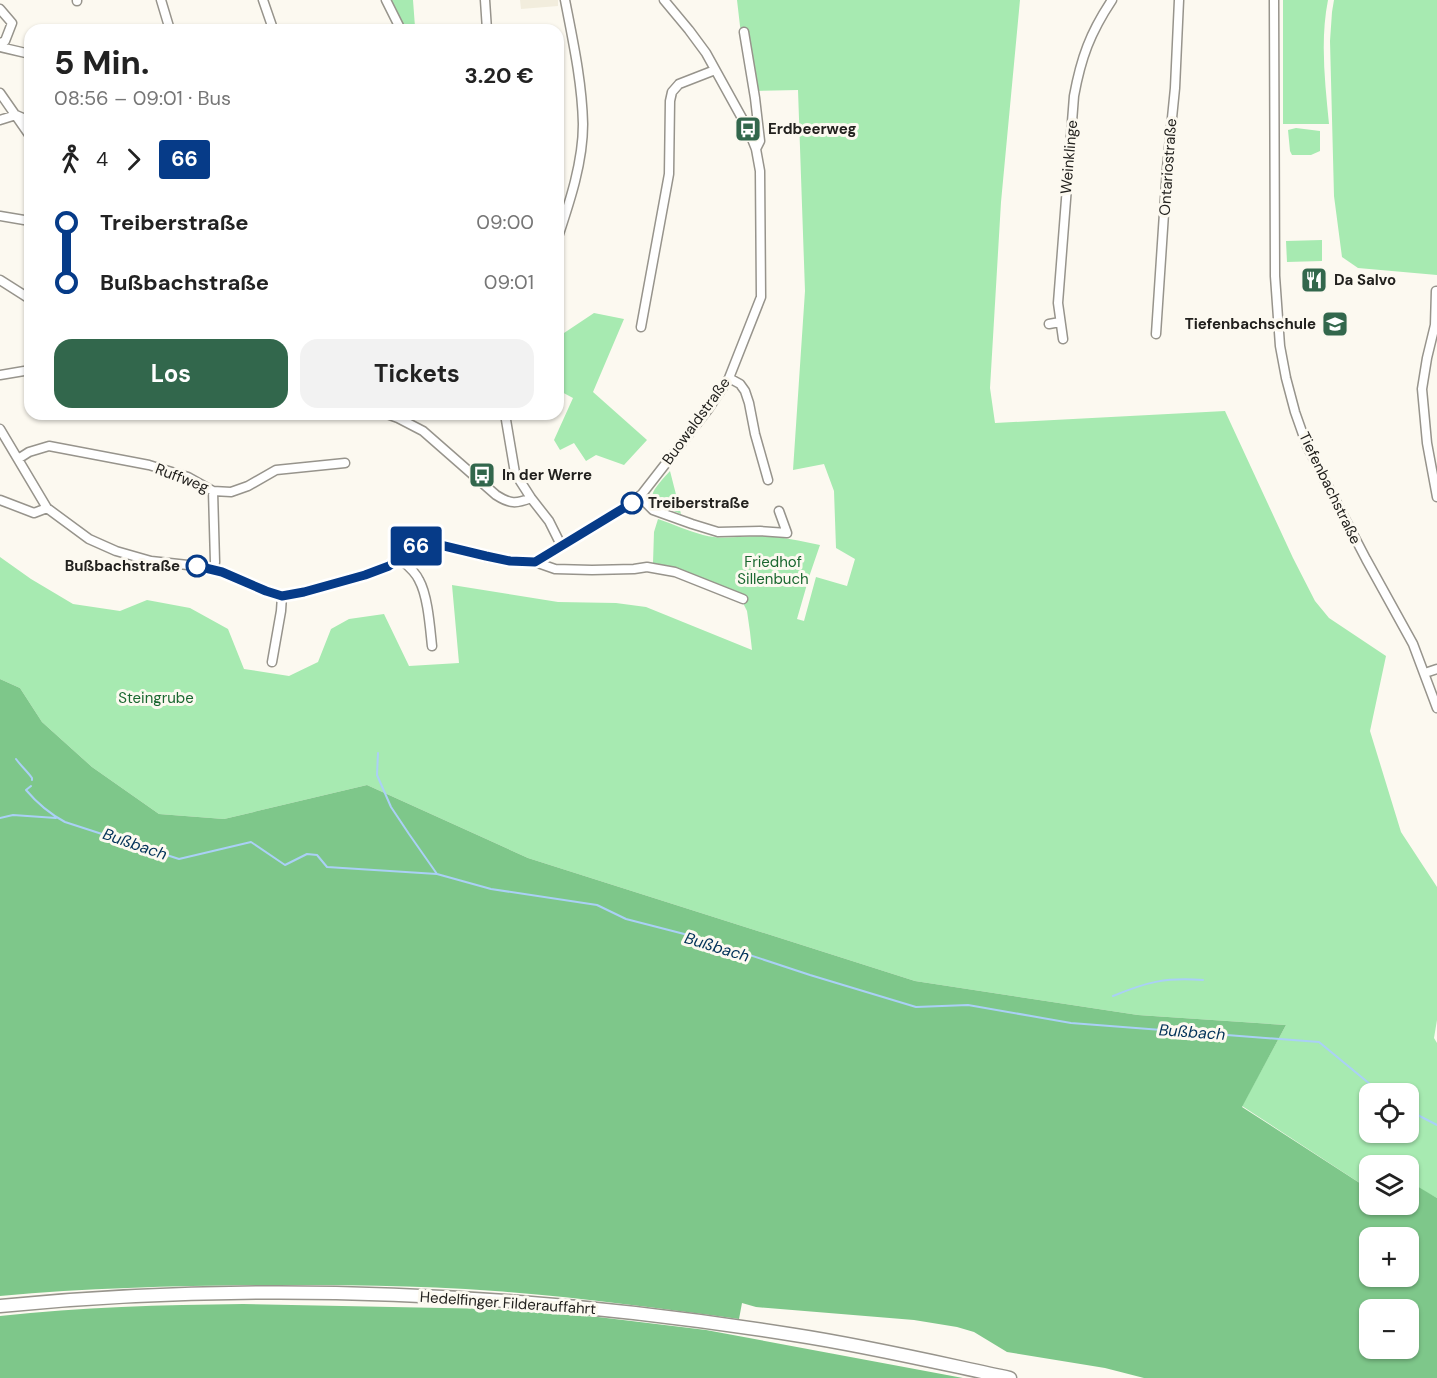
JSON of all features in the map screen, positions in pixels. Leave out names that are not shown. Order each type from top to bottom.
[{"type":"main road","name":"Hedelfinger Filderauffahrt","points":[[0,1306],[146,1296],[294,1293],[408,1296],[550,1304],[708,1322],[797,1335],[1010,1378]]},
{"type":"street","points":[[161,0],[168,24]]},
{"type":"street","points":[[263,0],[271,24]]},
{"type":"street","points":[[386,0],[398,24]]},
{"type":"street","points":[[485,0],[487,24]]},
{"type":"street","points":[[564,216],[579,164],[583,126],[580,80],[565,0]]},
{"type":"street","name":"Buowaldstraße","points":[[535,562],[623,509],[642,494],[709,408],[729,378],[761,297],[760,171],[756,149],[748,129],[706,53],[664,0]]},
{"type":"street","name":"Weinklinge","points":[[1063,339],[1058,303],[1074,96],[1079,68],[1088,43],[1112,0]]},
{"type":"street","name":"Ontariostraße","points":[[1156,334],[1179,0]]},
{"type":"street","name":"Tiefenbachstraße","points":[[1274,0],[1275,276],[1280,346],[1286,378],[1307,446],[1413,644],[1437,708]]},
{"type":"street","points":[[0,9],[12,23],[5,41],[0,45]]},
{"type":"street","name":"Buowaldstraße","points":[[744,32],[760,141],[756,149]]},
{"type":"street","points":[[0,45],[24,52]]},
{"type":"street","points":[[641,327],[669,174],[672,92],[679,84],[715,70]]},
{"type":"street","points":[[0,93],[24,127]]},
{"type":"street","points":[[0,120],[16,116],[24,119]]},
{"type":"street","points":[[0,216],[24,220]]},
{"type":"street","points":[[0,280],[24,295]]},
{"type":"street","points":[[1436,291],[1435,325],[1422,389],[1427,443],[1437,497]]},
{"type":"street","points":[[1049,324],[1060,322]]},
{"type":"street","points":[[0,375],[24,371]]},
{"type":"street","points":[[729,378],[740,384],[746,391],[768,480]]},
{"type":"street","points":[[402,420],[423,431],[496,495],[506,501],[519,503],[531,498]]},
{"type":"street","points":[[506,420],[515,473],[549,521],[561,545]]},
{"type":"street","points":[[0,429],[47,508],[89,539],[116,551],[151,561],[214,569],[282,596],[365,575],[389,566],[415,546],[425,542],[510,561],[535,562],[555,569],[646,567],[675,572],[743,599]]},
{"type":"street","name":"Ruffweg","points":[[18,459],[29,452],[49,446],[149,465],[188,477],[213,490],[231,492],[248,486],[276,470],[345,463]]},
{"type":"street","points":[[213,490],[214,569]]},
{"type":"street","points":[[642,494],[653,510],[718,532],[787,533],[779,511]]},
{"type":"street","points":[[0,500],[34,513],[47,508]]},
{"type":"street","points":[[400,559],[422,585],[432,646]]},
{"type":"street","points":[[272,662],[282,596]]},
{"type":"street","points":[[1425,673],[1437,669]]},
{"type":"shaded area","points":[[520,0],[558,0],[558,6],[521,9]]},
{"type":"green space","points":[[390,0],[413,0],[415,24],[402,24]]},
{"type":"green space","points":[[737,0],[1020,0],[1001,202],[990,388],[995,423],[1225,411],[1315,601],[1329,618],[1386,656],[1370,731],[1401,832],[1437,887],[1437,1020],[1434,1038],[1437,1043],[1437,1198],[1419,1188],[1419,1155],[1359,1155],[1359,1182],[1242,1106],[1286,1025],[1138,1015],[915,981],[528,858],[367,785],[224,819],[159,814],[92,767],[42,722],[20,688],[0,679],[0,557],[73,604],[120,611],[147,600],[190,608],[228,629],[244,669],[289,676],[318,662],[331,629],[349,619],[384,614],[409,666],[459,663],[452,585],[558,602],[616,603],[646,607],[752,650],[747,611],[738,593],[678,568],[653,563],[654,532],[658,519],[710,536],[724,538],[768,536],[820,545],[797,619],[804,621],[816,577],[847,586],[855,559],[836,548],[834,491],[824,464],[793,470],[805,291],[798,90],[752,91]]},
{"type":"green space","points":[[1283,0],[1328,0],[1324,46],[1329,124],[1283,124]]},
{"type":"green space","points":[[1334,0],[1437,0],[1437,275],[1358,268],[1342,257],[1334,196],[1330,41]]},
{"type":"green space","points":[[1296,128],[1320,131],[1320,151],[1311,155],[1292,155],[1288,130]]},
{"type":"green space","points":[[1322,240],[1322,261],[1287,262],[1286,241]]},
{"type":"green space","points":[[594,313],[624,319],[593,392],[647,440],[624,465],[596,455],[586,461],[574,443],[560,450],[554,440],[573,398],[564,393],[564,333]]},
{"type":"green space","points":[[670,471],[681,514],[661,506],[653,499],[656,488]]},
{"type":"green space","points":[[0,679],[20,688],[42,722],[92,767],[159,814],[224,819],[367,785],[528,858],[915,981],[1138,1015],[1286,1025],[1242,1107],[1359,1183],[1359,1215],[1419,1215],[1419,1187],[1437,1198],[1437,1378],[1144,1378],[1105,1368],[1007,1352],[974,1332],[957,1327],[914,1320],[756,1307],[742,1303],[739,1319],[556,1296],[406,1286],[194,1286],[0,1296]]},
{"type":"green space","points":[[243,1304],[493,1309],[598,1317],[706,1330],[963,1378],[0,1378],[0,1316],[61,1310]]},
{"type":"waterway","points":[[378,753],[377,775],[391,807],[437,874]]},
{"type":"waterway","name":"Bußbach","points":[[16,759],[32,780]]},
{"type":"waterway","name":"Bußbach","points":[[31,786],[26,790],[30,795],[49,812],[65,822],[179,859],[251,842],[285,865],[307,854],[317,855],[327,867],[437,874],[491,889],[597,905],[626,919],[692,936],[916,1007],[968,1005],[1071,1023],[1319,1042],[1369,1083]]},
{"type":"waterway","name":"Bußbach","points":[[0,818],[13,815],[56,818]]},
{"type":"waterway","points":[[1113,996],[1157,982],[1178,979],[1203,980]]},
{"type":"waterway","name":"Bußbach","points":[[1419,1116],[1437,1125]]},
{"type":"bus line","name":"66","points":[[197,566],[214,569],[282,596],[335,585],[389,566],[415,546],[425,542],[510,561],[535,562],[632,503]]},
{"type":"place","name":"Erdbeerweg","points":[[748,129]]},
{"type":"place","name":"Da Salvo","points":[[1314,280]]},
{"type":"place","name":"Tiefenbachschule","points":[[1335,324]]},
{"type":"place","name":"In der Werre","points":[[482,475]]},
{"type":"place","name":"Treiberstraße","points":[[632,503]]},
{"type":"place","name":"Bußbachstraße","points":[[197,566]]},
{"type":"park label","name":"Friedhof Sillenbuch","points":[[773,570]]},
{"type":"park label","name":"Steingrube","points":[[156,698]]}]
